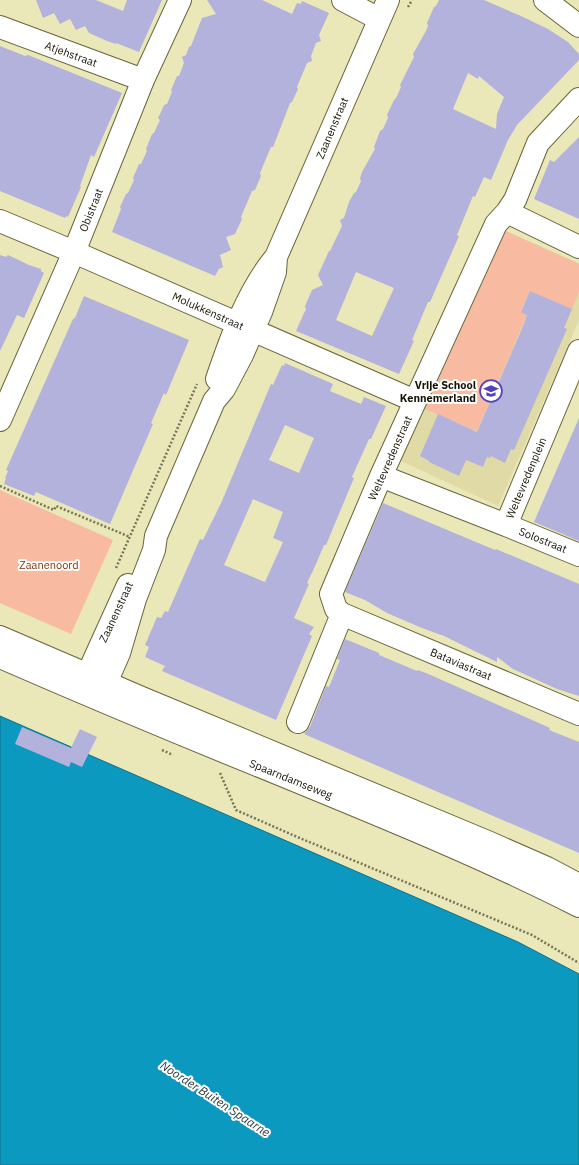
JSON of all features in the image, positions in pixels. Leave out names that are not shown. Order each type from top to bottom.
[{"type":"street","name":"Obistraat","points":[[0,420],[74,252],[143,80],[180,0]]},
{"type":"street","points":[[343,0],[383,10]]},
{"type":"street","points":[[545,0],[579,26]]},
{"type":"street","name":"Zaanenstraat","points":[[93,687],[119,653],[135,599],[154,550],[156,536],[214,401],[216,385],[228,348],[246,328],[247,304],[266,269],[276,257],[383,10]]},
{"type":"street","name":"Atjehstraat","points":[[0,27],[143,80]]},
{"type":"street","name":"Weltevredenstraat","points":[[342,614],[336,610],[331,594],[381,476],[496,224],[515,200],[538,143],[579,100]]},
{"type":"street","points":[[507,212],[579,247]]},
{"type":"street","name":"Molukkenstraat","points":[[0,221],[415,401]]},
{"type":"street","name":"Weltevredenplein","points":[[381,476],[506,525],[579,351]]},
{"type":"street","name":"Solostraat","points":[[506,525],[579,555]]},
{"type":"street","points":[[298,722],[342,614]]},
{"type":"street","name":"Bataviastraat","points":[[342,614],[579,714]]},
{"type":"street","name":"Spaarndamseweg","points":[[0,637],[93,687],[525,879],[579,906]]},
{"type":"street","name":"Spaarndamseweg","points":[[0,657],[93,687],[490,843],[547,868],[579,885]]},
{"type":"path","points":[[0,486],[54,510],[56,506],[130,537]]},
{"type":"path","points":[[220,773],[236,810],[532,935],[579,963]]},
{"type":"shaded area","name":"Vrije School Kennemerland","points":[[506,231],[579,263],[579,320],[498,506],[401,461]]},
{"type":"green space","points":[[506,231],[579,264],[579,292],[572,309],[530,291],[521,310],[527,315],[477,431],[425,409]]},
{"type":"green space","name":"Zaanenoord","points":[[0,490],[113,540],[71,634],[0,603]]},
{"type":"water","name":"Noorder Buiten Spaarne","points":[[0,716],[518,942],[579,974],[579,1165],[0,1165]]},
{"type":"building","points":[[36,0],[96,0],[123,11],[127,0],[162,0],[139,52],[89,33],[85,26],[76,30],[70,19],[60,24],[54,13],[43,18]]},
{"type":"building","points":[[207,0],[262,0],[292,14],[297,3],[301,4],[302,1],[329,13],[319,35],[321,41],[316,43],[311,56],[312,61],[307,63],[297,87],[298,89],[292,102],[290,103],[273,147],[271,147],[260,173],[261,176],[255,190],[252,191],[241,217],[242,219],[235,234],[226,237],[231,250],[220,255],[223,267],[219,269],[215,276],[112,232],[121,209],[120,207],[134,180],[133,178],[147,151],[146,149],[152,134],[154,133],[160,120],[158,118],[164,105],[167,104],[177,76],[179,76],[184,63],[182,57],[186,55],[189,47],[191,46],[202,18],[216,14]]},
{"type":"building","points":[[439,0],[484,0],[548,29],[568,42],[579,54],[579,60],[517,125],[508,140],[491,180],[484,177],[475,197],[473,196],[457,235],[459,236],[430,302],[428,302],[412,340],[414,341],[399,374],[296,331],[306,310],[305,306],[312,290],[323,285],[318,275],[342,226],[340,220],[344,218],[349,202],[361,181],[360,178],[362,172],[375,149],[374,147],[380,131],[383,129],[388,118],[387,115],[414,57],[413,54],[426,31],[428,26],[427,23],[434,7]],"holes":[[[468,73],[478,79],[479,76],[504,97],[497,114],[496,129],[453,109]],[[356,272],[394,288],[372,336],[336,320]]]},
{"type":"building","points":[[0,46],[25,56],[28,55],[122,93],[94,157],[91,155],[80,186],[81,187],[68,217],[66,216],[65,218],[0,191]]},
{"type":"building","points":[[579,137],[579,219],[534,199],[550,160],[554,162]]},
{"type":"building","points":[[0,255],[6,257],[8,255],[41,269],[44,273],[24,318],[17,315],[0,351]]},
{"type":"building","points":[[530,291],[572,309],[564,328],[567,329],[514,450],[511,449],[505,463],[491,456],[490,458],[487,457],[483,467],[466,460],[459,476],[429,462],[420,456],[438,414],[477,432],[524,324],[527,315],[521,312]]},
{"type":"building","points":[[84,296],[189,340],[166,395],[164,393],[151,423],[153,424],[110,524],[36,492],[34,496],[4,484],[8,471],[6,470]]},
{"type":"building","points":[[285,363],[333,384],[330,391],[361,404],[364,397],[386,406],[352,477],[354,478],[326,545],[324,545],[307,583],[309,584],[294,618],[314,627],[309,634],[312,636],[276,720],[162,671],[165,666],[145,657],[149,647],[145,645],[157,617],[161,618],[165,611],[168,612],[200,539],[203,540],[222,501],[271,384],[273,385],[282,365],[284,366]],"holes":[[[285,425],[314,438],[299,473],[269,460]],[[253,499],[283,512],[273,538],[283,542],[265,582],[224,565]]]},
{"type":"building","points":[[579,418],[579,541],[534,522]]},
{"type":"building","points":[[383,503],[579,584],[579,696],[557,689],[513,669],[497,657],[497,662],[442,635],[387,613],[365,600],[345,592]]},
{"type":"building","points":[[345,639],[417,671],[426,673],[550,728],[549,730],[579,742],[579,853],[304,734],[310,727],[326,686],[329,687],[340,660],[337,659]]},
{"type":"building","points":[[22,727],[71,748],[80,729],[97,737],[82,767],[71,762],[69,767],[15,744]]},
{"type":"place","name":"Vrije School Kennemerland","points":[[491,391]]}]
